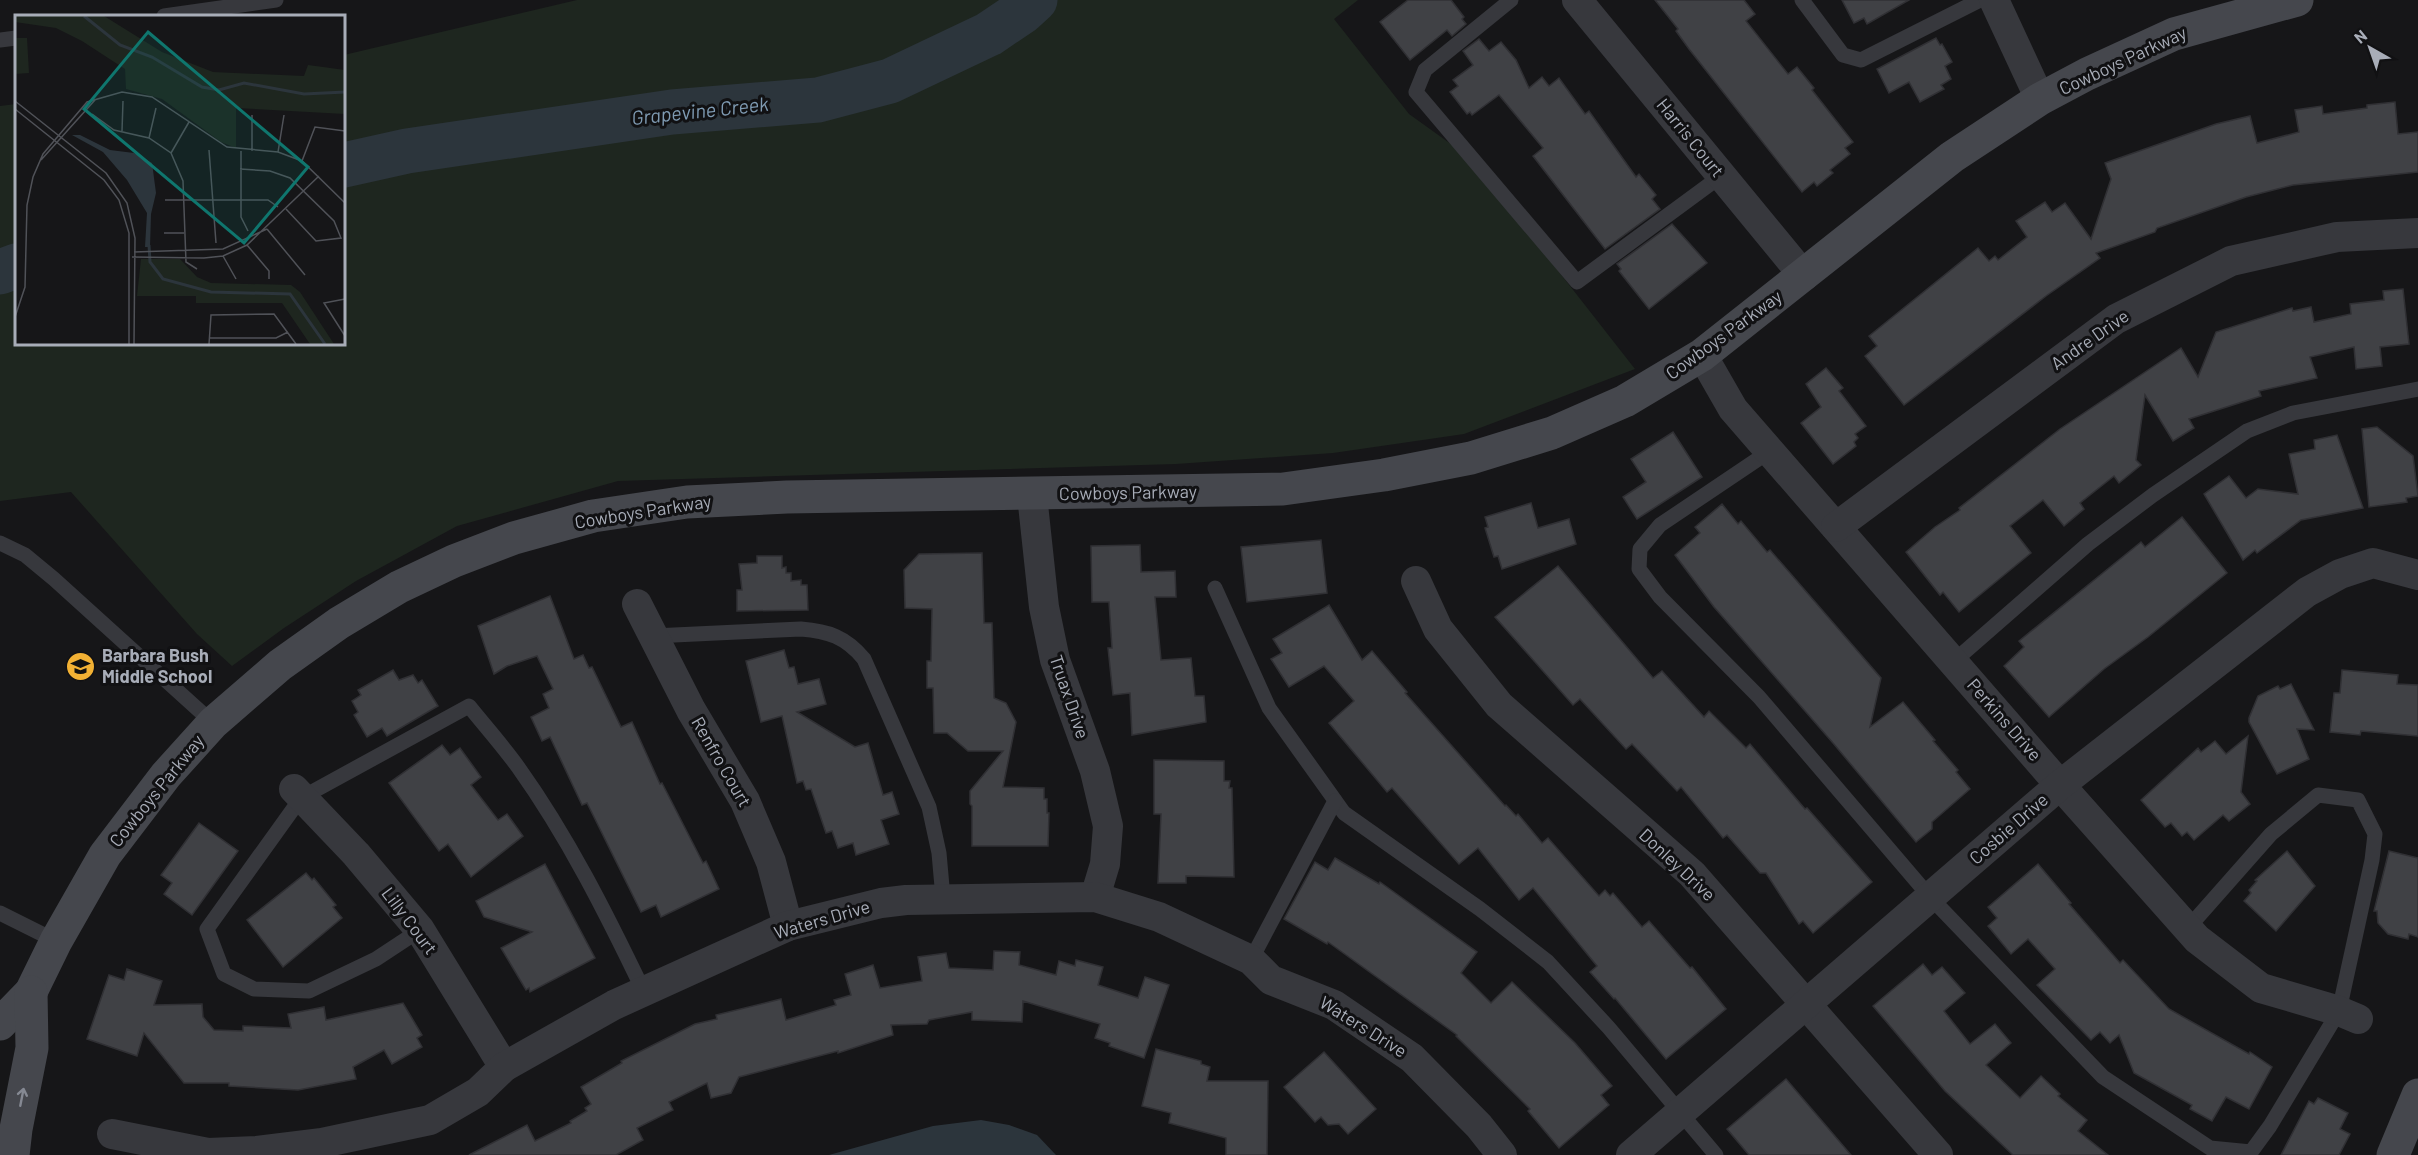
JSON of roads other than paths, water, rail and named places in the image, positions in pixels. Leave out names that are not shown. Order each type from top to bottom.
[{"type":"street","name":"Harris Court","points":[[1577,0],[1804,276]]},
{"type":"street","points":[[1994,0],[2040,99]]},
{"type":"street","name":"Cowboys Parkway","points":[[0,1024],[32,992],[56,941],[105,855],[165,775],[213,723],[280,665],[339,623],[399,587],[454,561],[514,538],[593,516],[687,502],[765,498],[1283,489],[1471,458],[1552,434],[1625,401],[1664,380],[1702,355],[1952,157],[2040,99],[2086,74],[2174,34],[2296,0]]},
{"type":"street","name":"Andre Drive","points":[[1836,527],[2116,319],[2231,261],[2337,237],[2418,232]]},
{"type":"street","name":"Perkins Drive","points":[[1702,355],[1733,409],[2197,939],[2261,988],[2348,1015]]},
{"type":"street","name":"Truax Drive","points":[[1032,495],[1044,607],[1055,660],[1095,771],[1108,826],[1105,864],[1095,897]]},
{"type":"street","name":"Cosbie Drive","points":[[1631,1155],[2060,785],[2307,592],[2340,574],[2373,563],[2418,575]]},
{"type":"street","name":"Donley Drive","points":[[1416,581],[1438,629],[1499,705],[1692,874],[1938,1155]]},
{"type":"street","name":"Renfro Court","points":[[637,604],[691,710],[745,801],[771,862],[788,926]]},
{"type":"street","name":"Lilly Court","points":[[297,794],[356,854],[420,930],[504,1067]]},
{"type":"street","name":"Waters Drive","points":[[112,1134],[208,1153],[257,1151],[322,1143],[430,1119],[478,1092],[504,1067],[614,1005],[788,926],[881,903],[943,898],[1095,897],[1159,918],[1251,960],[1271,980],[1334,1005],[1412,1058],[1479,1126],[1502,1155]]},
{"type":"street","name":"Cowboys Parkway","points":[[14,1155],[16,1129],[32,1048],[32,992]]},
{"type":"street","points":[[2393,1155],[2418,1095]]},
{"type":"lane","points":[[171,15],[276,0]]},
{"type":"lane","points":[[1511,0],[1425,70],[1416,92],[1577,282],[1721,176]]},
{"type":"lane","points":[[1802,0],[1843,55],[1861,60],[1980,0]]},
{"type":"lane","points":[[0,40],[15,38]]},
{"type":"lane","points":[[1953,662],[2088,544],[2153,495],[2247,431],[2293,413],[2418,389]]},
{"type":"lane","points":[[1770,451],[1660,525],[1640,549],[1638,569],[1660,597],[1760,697],[1930,897],[2103,1077],[2210,1148],[2251,1152],[2348,1015],[2375,834],[2358,800],[2318,795],[2271,834],[2188,928]]},
{"type":"lane","points":[[0,543],[25,555],[54,579],[213,723]]},
{"type":"lane","points":[[1215,588],[1269,708],[1344,813],[1480,909],[1548,962],[1609,1028],[1716,1155]]},
{"type":"lane","points":[[653,636],[801,629],[831,633],[854,646],[864,659],[929,807],[939,853],[943,898]]},
{"type":"lane","points":[[420,930],[376,959],[309,991],[254,989],[224,974],[207,929],[297,794],[469,706],[518,766],[544,807],[599,898],[644,992]]},
{"type":"lane","points":[[1251,960],[1335,801]]},
{"type":"lane","points":[[0,914],[56,941]]},
{"type":"waterway","name":"Grapevine Creek","points":[[345,165],[407,151],[672,112],[818,100],[890,81],[989,34],[1035,0]]},
{"type":"waterway","name":"Grapevine Creek","points":[[0,272],[15,266]]},
{"type":"place","name":"Barbara Bush Middle School","points":[[81,666]]}]
